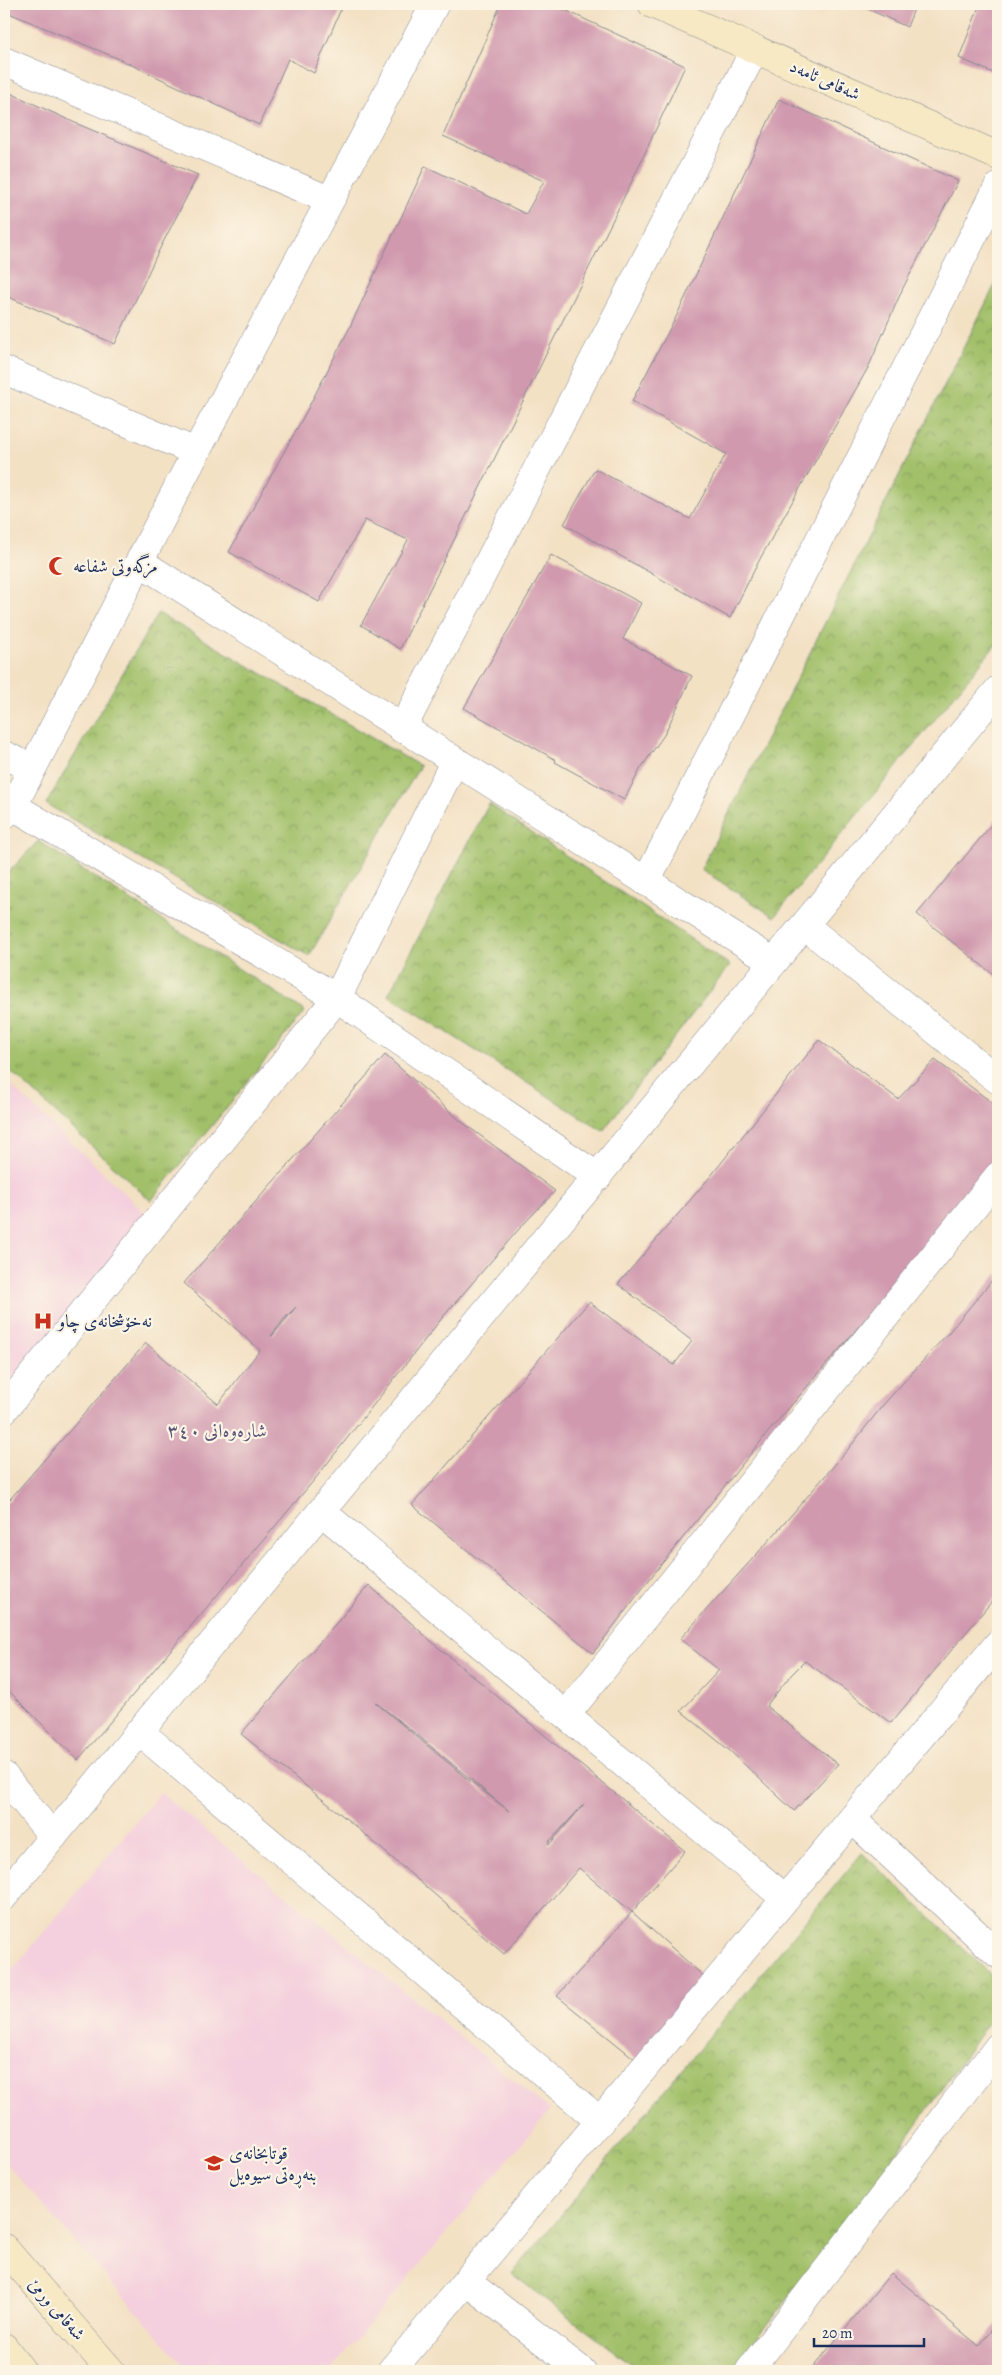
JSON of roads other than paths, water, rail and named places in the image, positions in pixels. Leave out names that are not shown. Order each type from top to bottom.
[{"type":"street","points":[[435,4],[329,200],[32,768],[8,810],[337,998],[598,1177]]},
{"type":"street","name":"شەقامی ئامەد","points":[[652,4],[998,156]]},
{"type":"street","points":[[402,729],[755,49]]},
{"type":"street","points":[[4,61],[329,200]]},
{"type":"street","points":[[646,882],[998,187]]},
{"type":"street","points":[[4,370],[196,452]]},
{"type":"street","points":[[140,562],[454,762],[774,962]]},
{"type":"street","points":[[4,1896],[998,690]]},
{"type":"street","points":[[4,755],[32,768]]},
{"type":"street","points":[[4,1410],[337,998],[454,762]]},
{"type":"street","points":[[805,926],[998,1080]]},
{"type":"street","points":[[566,1715],[998,1176]]},
{"type":"street","points":[[322,1512],[786,1899]]},
{"type":"street","points":[[391,2371],[998,1644]]},
{"type":"street","points":[[140,1732],[600,2122]]},
{"type":"street","points":[[4,1776],[53,1837]]},
{"type":"street","points":[[852,1819],[998,1954]]},
{"type":"street","points":[[749,2371],[998,2047]]},
{"type":"street","name":"شەقامی ورمێ","points":[[4,2248],[111,2371]]},
{"type":"street","points":[[467,2282],[582,2371]]},
{"type":"place","name":"مزگەوتی شفاعە","points":[[58,566]]},
{"type":"place","name":"نەخۆشخانەی چاو","points":[[43,1321]]},
{"type":"place","name":"قوتابخانەی بنەڕەتی سیوەیل","points":[[214,2163]]},
{"type":"district","name":"شارەوەانی ٣٤٠","points":[[217,1431]]}]
